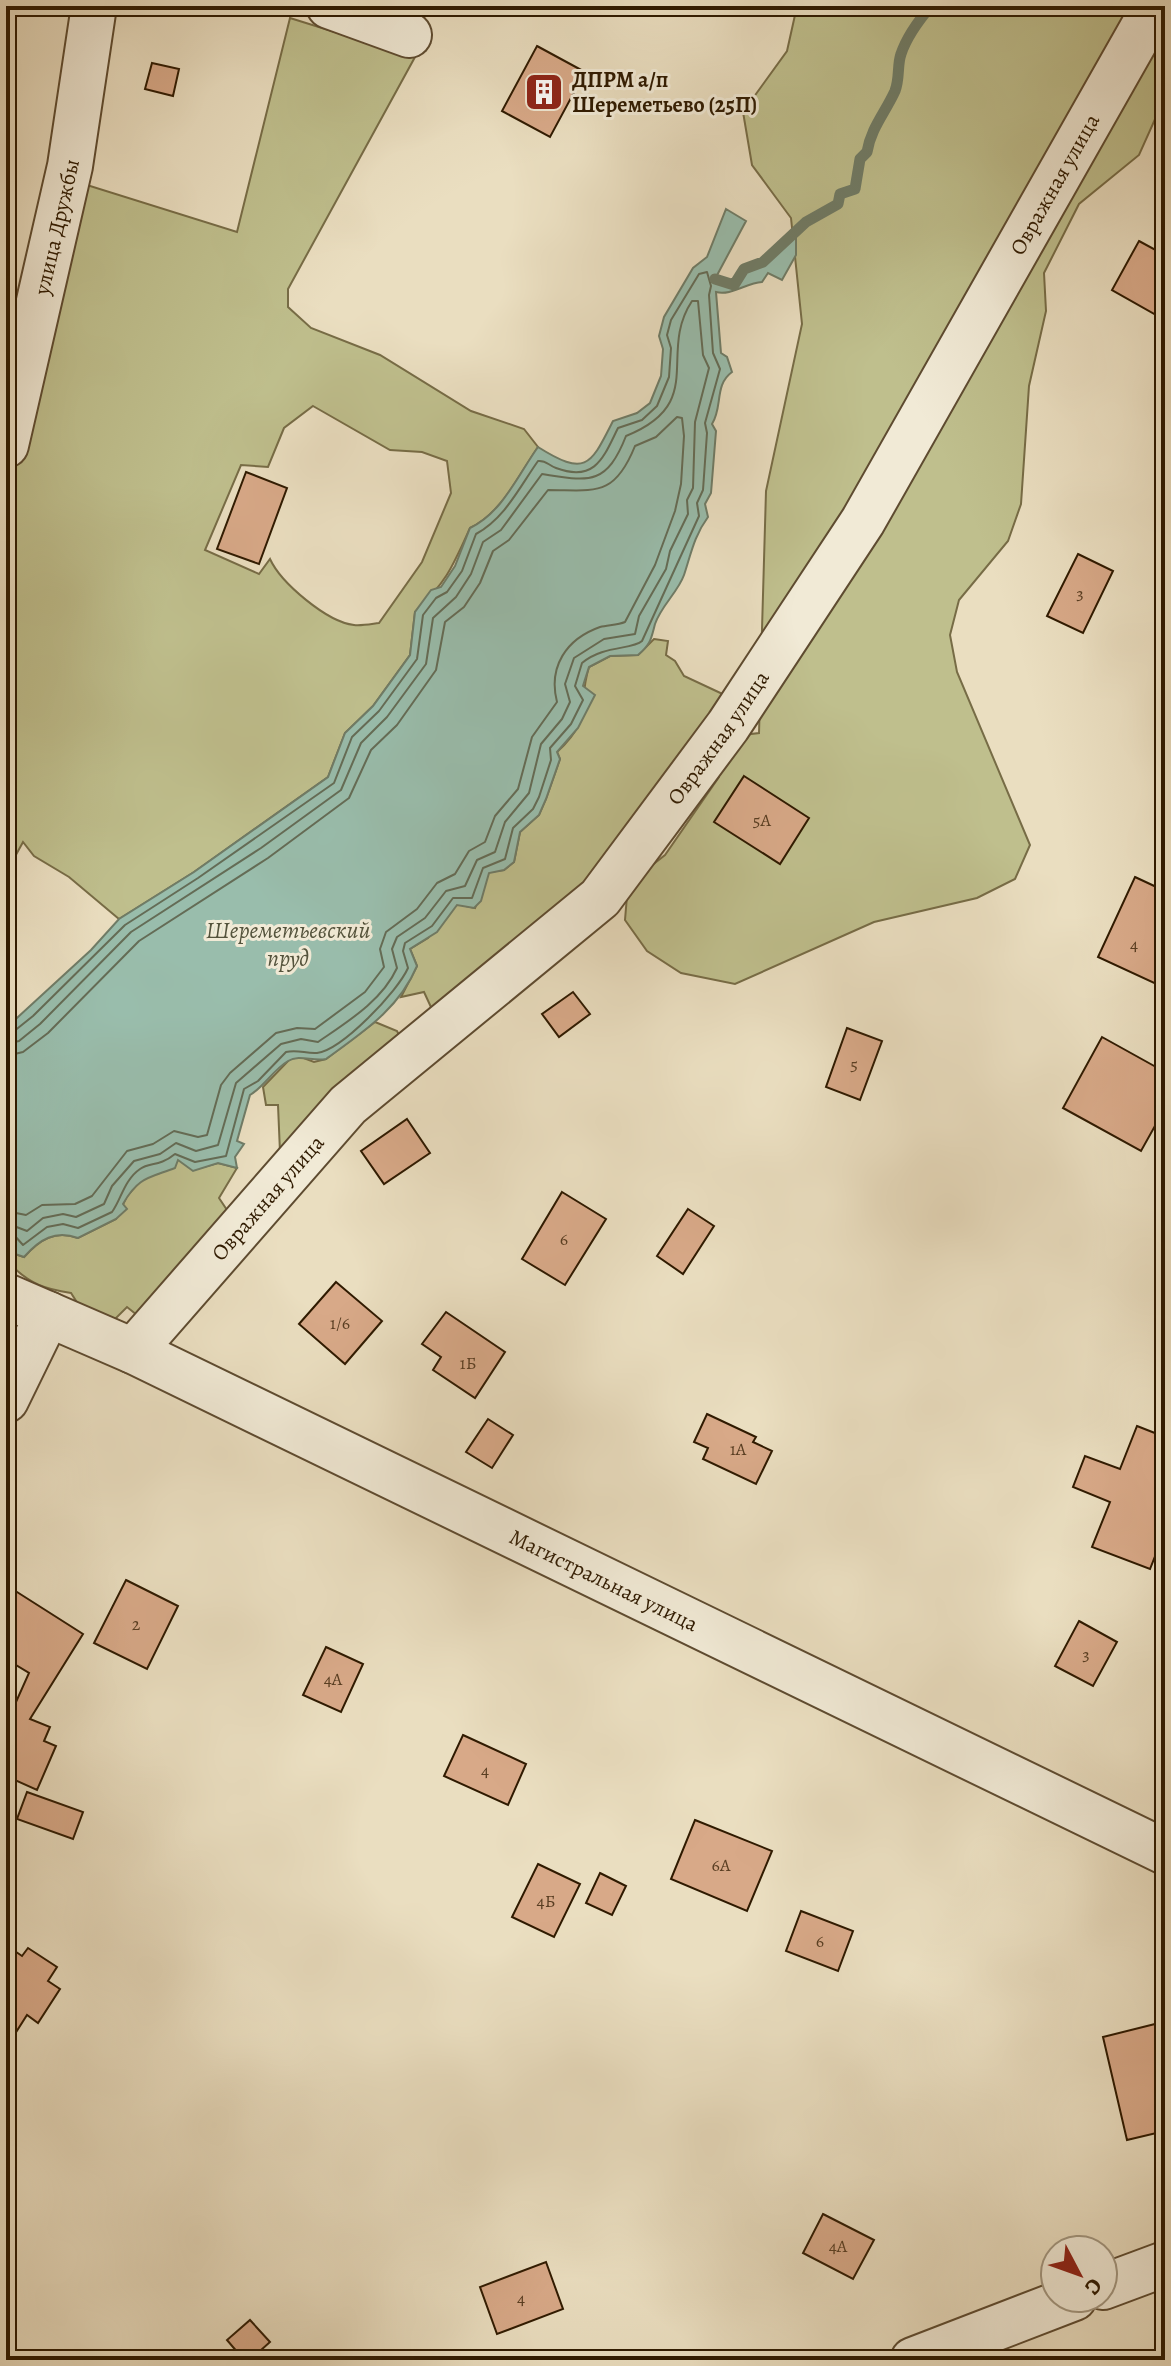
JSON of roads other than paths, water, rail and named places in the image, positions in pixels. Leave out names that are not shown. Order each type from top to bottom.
[{"type":"street","name":"улица Дружбы","points":[[6,445],[70,166],[94,6]]},
{"type":"street","points":[[329,6],[409,35]]},
{"type":"street","name":"Овражная улица","points":[[133,1351],[348,1105],[600,898],[728,726],[863,521],[1155,6]]},
{"type":"street","points":[[6,1400],[32,1307]]},
{"type":"street","name":"Магистральная улица","points":[[32,1307],[133,1351],[1165,1852]]},
{"type":"street","points":[[1119,2281],[1165,2264]]},
{"type":"street","points":[[913,2360],[1039,2311]]},
{"type":"water","name":"Шереметьевский пруд","points":[[726,209],[746,221],[715,279],[734,285],[744,269],[763,262],[796,232],[796,255],[782,280],[768,273],[762,282],[716,292],[721,353],[727,357],[732,372],[723,383],[712,424],[716,431],[711,493],[705,504],[708,517],[696,538],[681,581],[658,617],[646,648],[638,655],[610,656],[589,667],[583,686],[595,695],[578,728],[557,752],[560,759],[546,799],[539,815],[520,832],[514,862],[504,870],[489,873],[481,901],[474,908],[457,905],[437,932],[410,949],[417,966],[400,995],[379,1018],[326,1059],[297,1058],[288,1061],[250,1095],[237,1141],[244,1144],[235,1157],[237,1168],[218,1163],[193,1171],[178,1160],[175,1168],[134,1188],[123,1204],[127,1209],[116,1219],[78,1238],[62,1235],[48,1238],[24,1257],[12,1253],[8,1247],[11,1243],[6,1243],[6,1028],[91,950],[119,919],[194,872],[328,777],[345,733],[373,706],[410,655],[415,612],[431,590],[441,587],[455,566],[470,528],[500,503],[538,447],[567,462],[586,462],[599,448],[613,421],[637,413],[650,403],[661,376],[663,349],[659,336],[664,317],[693,268],[707,257]]},
{"type":"waterway","points":[[715,279],[734,285],[744,269],[763,262],[806,222],[838,204],[840,194],[855,189],[860,159],[867,152],[875,128],[895,91],[904,47],[931,6]]},
{"type":"place","name":"ДПРМ а/п Шереметьево (25П)","points":[[544,92]]}]
